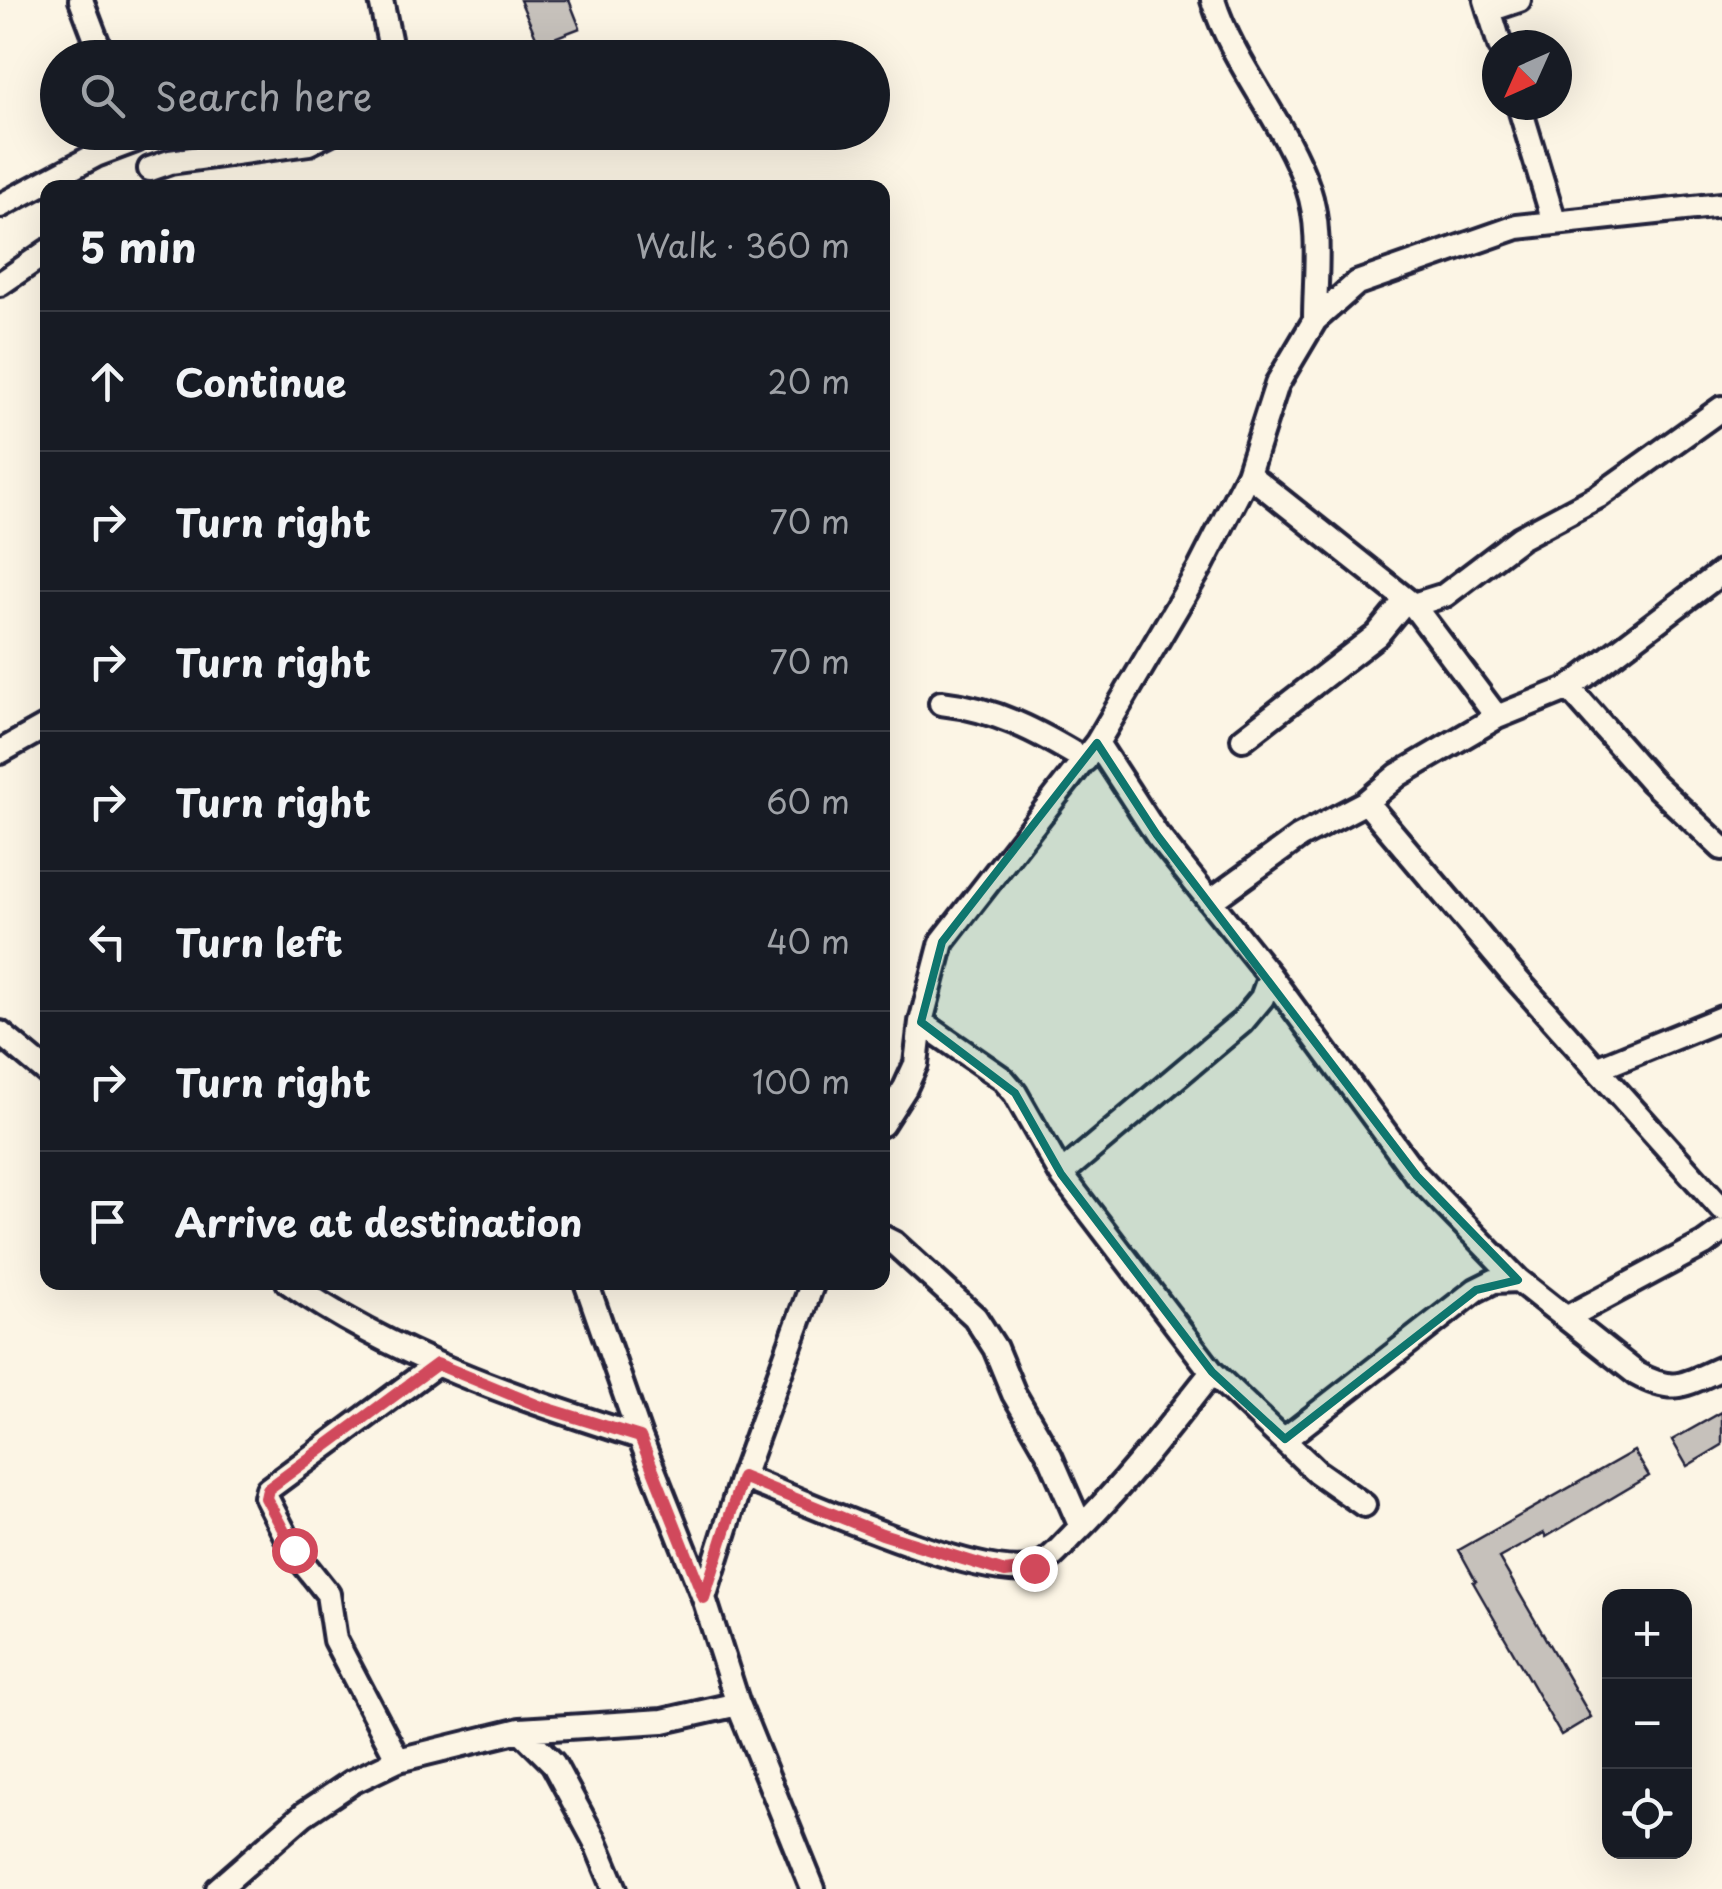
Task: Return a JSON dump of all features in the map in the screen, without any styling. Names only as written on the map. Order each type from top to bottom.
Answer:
[{"type":"street","points":[[81,0],[97,40]]},
{"type":"street","points":[[381,0],[388,40]]},
{"type":"street","points":[[1212,0],[1261,99],[1284,134],[1308,190],[1316,227],[1315,320]]},
{"type":"street","points":[[1496,30],[1488,5],[1519,0]]},
{"type":"street","points":[[1523,120],[1554,220]]},
{"type":"street","points":[[49,180],[106,150]]},
{"type":"street","points":[[141,150],[154,178],[170,162],[258,150]]},
{"type":"street","points":[[0,206],[40,185]]},
{"type":"street","points":[[890,1112],[916,1064],[921,1022],[942,942],[1091,752],[1200,568],[1248,474],[1278,384],[1315,320],[1357,283],[1517,227],[1722,204]]},
{"type":"street","points":[[0,284],[40,256]]},
{"type":"street","points":[[1243,739],[1377,635],[1409,603],[1445,595],[1520,538],[1598,496],[1722,408]]},
{"type":"street","points":[[1248,474],[1409,603],[1497,718]]},
{"type":"street","points":[[1212,900],[1299,837],[1366,802],[1398,775],[1497,718],[1569,688],[1722,572]]},
{"type":"street","points":[[1569,688],[1652,781],[1722,848]]},
{"type":"street","points":[[941,703],[974,706],[1091,752],[1212,900],[1417,1176],[1518,1280],[1637,1374],[1659,1386],[1681,1386],[1722,1368]]},
{"type":"street","points":[[0,752],[40,730]]},
{"type":"street","points":[[1366,802],[1511,973],[1722,1208]]},
{"type":"street","points":[[1061,1174],[1242,1022],[1262,998],[1270,976]]},
{"type":"street","points":[[1599,1068],[1722,1018]]},
{"type":"street","points":[[921,1022],[1003,1079],[1015,1093],[1061,1174],[1212,1372],[1317,1472],[1364,1505]]},
{"type":"street","points":[[0,1033],[40,1066]]},
{"type":"street","points":[[1566,1318],[1722,1231]]},
{"type":"street","points":[[890,1241],[975,1317],[1050,1456],[1081,1527]]},
{"type":"street","points":[[1286,1439],[1476,1290],[1494,1280],[1518,1280]]},
{"type":"street","points":[[301,1290],[358,1325],[437,1364],[539,1406],[640,1437]]},
{"type":"street","points":[[589,1290],[640,1437],[704,1598],[738,1704],[813,1889]]},
{"type":"street","points":[[704,1598],[742,1477],[810,1290]]},
{"type":"street","points":[[398,1760],[335,1640],[328,1594],[294,1550],[266,1498],[268,1489],[437,1364]]},
{"type":"street","points":[[742,1477],[882,1534],[1005,1572],[1034,1568],[1050,1558],[1123,1485],[1212,1372]]},
{"type":"street","points":[[218,1889],[304,1814],[352,1782],[398,1760],[520,1730],[663,1722],[738,1704]]},
{"type":"street","points":[[520,1730],[553,1764],[595,1841],[615,1889]]},
{"type":"highlighted area","points":[[1097,743],[1157,835],[1417,1176],[1518,1280],[1476,1290],[1285,1439],[1212,1372],[1061,1174],[1015,1093],[921,1022],[942,942]]},
{"type":"building","points":[[520,0],[569,0],[580,28],[549,40],[537,40]]},
{"type":"building","points":[[1722,1412],[1722,1445],[1687,1466],[1672,1440]]},
{"type":"building","points":[[1634,1451],[1649,1476],[1546,1537],[1544,1533],[1499,1558],[1591,1717],[1561,1735],[1473,1582],[1476,1581],[1459,1550]]},
{"type":"route","points":[[294,1550],[266,1498],[268,1489],[437,1364],[539,1406],[640,1437],[704,1598],[742,1477],[882,1534],[1005,1572],[1034,1568]]}]
